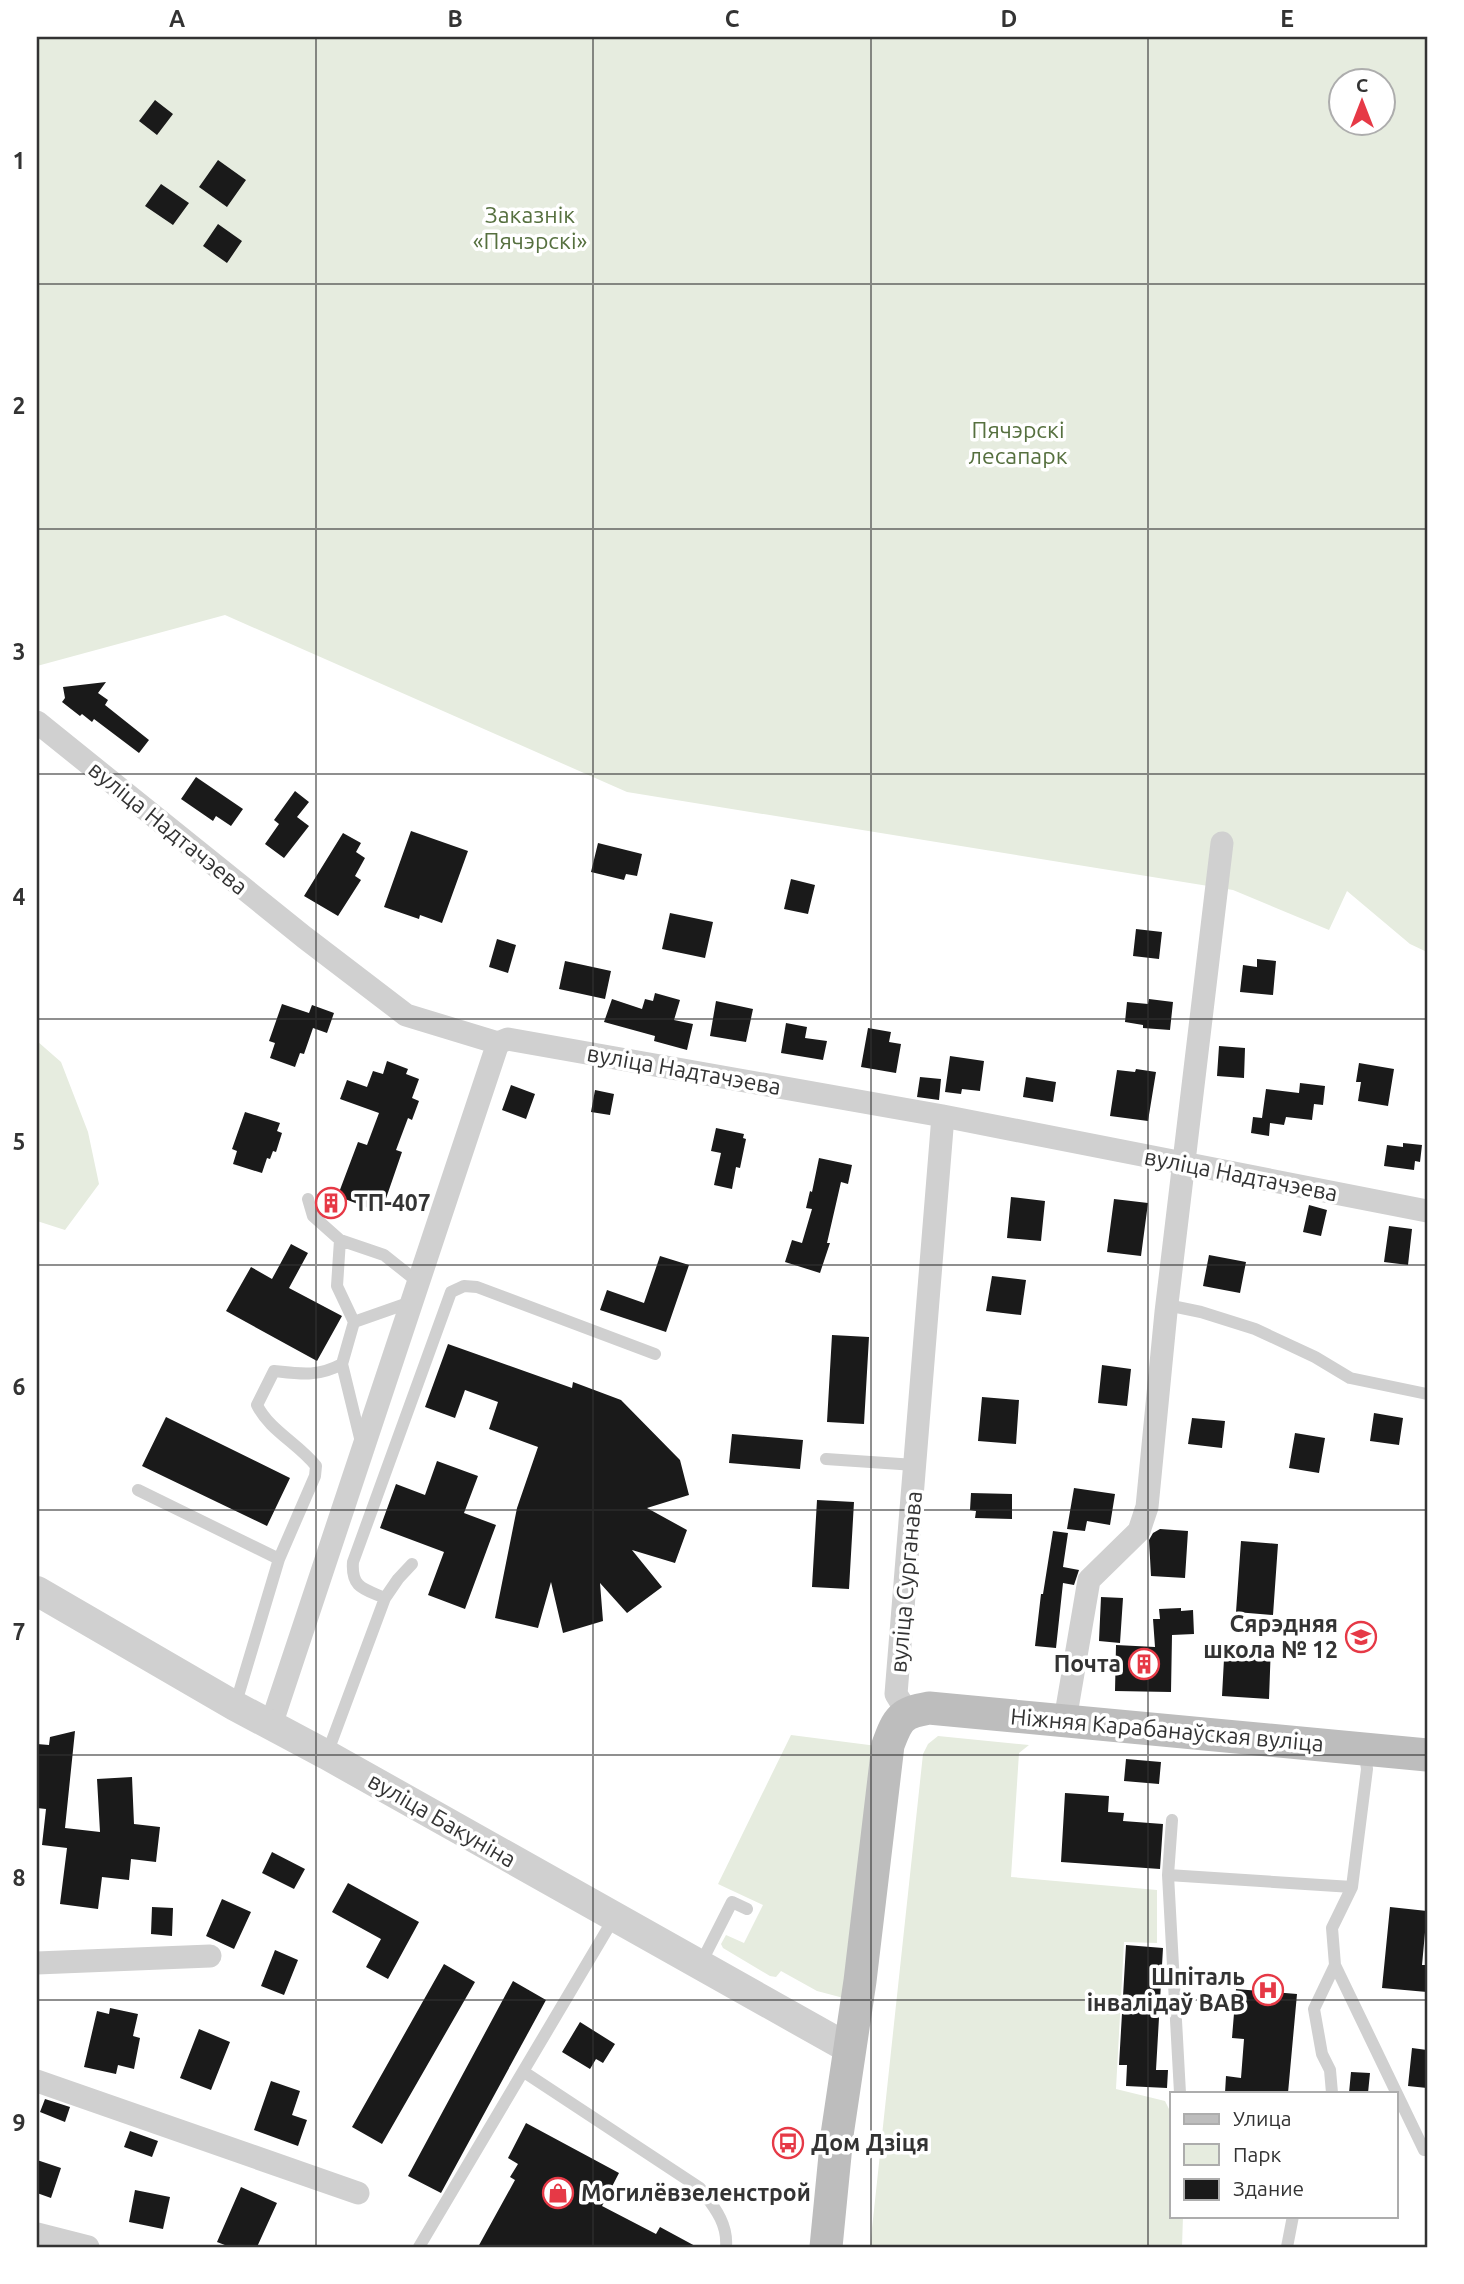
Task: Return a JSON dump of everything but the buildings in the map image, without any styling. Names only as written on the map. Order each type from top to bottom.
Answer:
[{"type":"main road","name":"Ніжняя Карабанаўская вуліца","points":[[907,1712],[929,1708],[1427,1755]]},
{"type":"main road","points":[[826,2247],[848,2048],[858,1993],[888,1745],[895,1725],[907,1712]]},
{"type":"street","name":"вуліца Надтачэева","points":[[37,722],[304,937],[406,1015],[498,1044],[508,1039],[943,1116],[1427,1211]]},
{"type":"street","points":[[1065,1720],[1089,1580],[1139,1531],[1147,1507],[1167,1305],[1222,843]]},
{"type":"street","points":[[271,1725],[498,1044]]},
{"type":"street","name":"вуліца Сурганава","points":[[907,1712],[896,1694],[943,1116]]},
{"type":"street","name":"вуліца Бакуніна","points":[[37,1591],[235,1706],[848,2048]]},
{"type":"street","points":[[37,1963],[210,1956]]},
{"type":"street","points":[[37,2081],[358,2193]]},
{"type":"street","points":[[37,2235],[88,2247]]},
{"type":"lane","points":[[308,1199],[313,1216],[340,1240],[384,1255],[415,1292],[354,1322]]},
{"type":"lane","points":[[340,1240],[337,1286],[354,1322],[342,1364],[363,1448]]},
{"type":"lane","points":[[385,1598],[358,1586],[352,1577],[353,1562],[451,1292],[464,1286],[477,1287],[655,1354]]},
{"type":"lane","points":[[1167,1305],[1201,1311],[1255,1329],[1315,1357],[1350,1378],[1427,1394]]},
{"type":"lane","points":[[235,1706],[279,1559],[315,1476],[316,1466],[307,1454],[262,1416],[257,1405],[274,1371],[309,1374],[327,1372],[342,1364]]},
{"type":"lane","points":[[826,1459],[915,1465]]},
{"type":"lane","points":[[138,1490],[279,1559]]},
{"type":"lane","points":[[327,1755],[385,1598],[412,1564]]},
{"type":"lane","points":[[1364,1749],[1367,1769],[1352,1887],[1332,1928],[1335,1965],[1396,2092]]},
{"type":"lane","points":[[1172,1820],[1168,1875],[1180,2092]]},
{"type":"lane","points":[[1168,1875],[1352,1887]]},
{"type":"lane","points":[[700,1966],[732,1902],[747,1909]]},
{"type":"lane","points":[[419,2247],[614,1917]]},
{"type":"lane","points":[[1332,2092],[1330,2070],[1322,2054],[1314,2009],[1335,1965]]},
{"type":"lane","points":[[524,2072],[700,2188],[720,2214],[727,2237],[726,2247]]},
{"type":"lane","points":[[1398,2096],[1424,2150],[1427,2150]]},
{"type":"lane","points":[[1287,2247],[1293,2218]]},
{"type":"green space","name":"Пячэрскі лесапарк","points":[[37,37],[1427,37],[1427,952],[1410,944],[1347,891],[1329,930],[1233,890],[627,792],[225,615],[37,666]]},
{"type":"green space","points":[[37,1041],[61,1062],[88,1132],[99,1184],[65,1230],[37,1221]]},
{"type":"green space","points":[[791,1735],[877,1746],[855,2001],[817,1991],[781,1971],[776,1977],[770,1976],[723,1948],[721,1944],[726,1935],[744,1943],[763,1905],[718,1884]]},
{"type":"green space","points":[[938,1736],[1029,1745],[1019,1753],[1011,1877],[1157,1890],[1157,1943],[1124,1942],[1116,2089],[1165,2101],[1170,2111],[1170,2218],[1183,2218],[1182,2247],[870,2247],[923,1754],[928,1744]]},
{"type":"place","name":"ТП-407","points":[[331,1203]]},
{"type":"place","name":"Сярэдняя школа № 12","points":[[1361,1637]]},
{"type":"place","name":"Почта","points":[[1144,1664]]},
{"type":"place","name":"Шпіталь інвалідаў ВАВ","points":[[1268,1990]]},
{"type":"place","name":"Дом Дзіця","points":[[788,2143]]},
{"type":"place","name":"Могилёвзеленстрой","points":[[558,2193]]},
{"type":"park label","name":"Заказнік «Пячэрскі»","points":[[530,228]]}]
